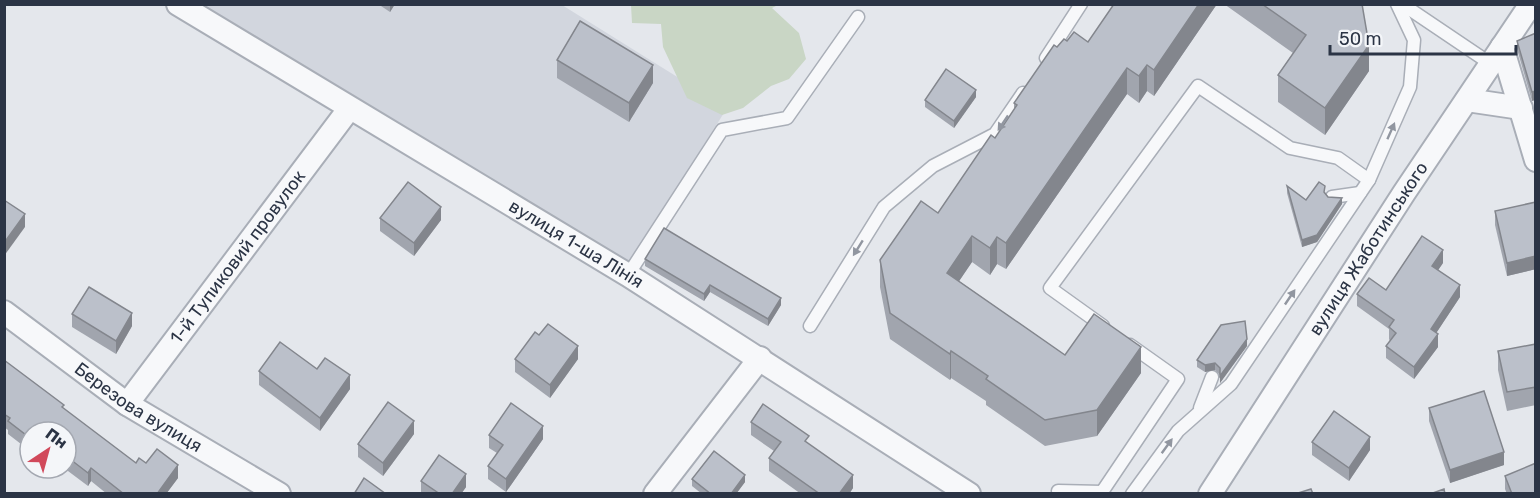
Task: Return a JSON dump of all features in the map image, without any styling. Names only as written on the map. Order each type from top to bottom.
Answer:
[{"type":"street","name":"вулиця 1-ша Лінія","points":[[178,4],[628,274],[969,494]]},
{"type":"street","name":"вулиця Жаботинського","points":[[1210,494],[1531,4]]},
{"type":"street","points":[[1496,56],[1521,108],[1536,160]]},
{"type":"street","points":[[1467,100],[1521,108]]},
{"type":"street","name":"1-й Тупиковий провулок","points":[[127,404],[349,108]]},
{"type":"street","name":"Березова вулиця","points":[[4,312],[127,404],[279,494]]},
{"type":"street","points":[[655,494],[760,358]]},
{"type":"lane","points":[[1042,64],[1082,4]]},
{"type":"lane","points":[[1132,494],[1178,431],[1231,384],[1370,180],[1410,87],[1414,39],[1397,4]]},
{"type":"lane","points":[[1402,4],[1496,56]]},
{"type":"lane","points":[[628,274],[722,130],[787,118],[858,16]]},
{"type":"lane","points":[[810,326],[884,207],[933,166],[995,134],[1028,84]]},
{"type":"lane","points":[[1058,491],[1102,492],[1178,379],[1050,288],[1198,86],[1290,148],[1338,158],[1370,180]]},
{"type":"lane","points":[[1332,197],[1360,193]]},
{"type":"lane","points":[[1199,412],[1212,377]]},
{"type":"shaded area","points":[[197,5],[562,5],[727,108],[628,266]]},
{"type":"green space","points":[[631,5],[778,5],[772,8],[799,33],[806,59],[789,79],[771,86],[743,108],[722,115],[687,98],[663,47],[661,24],[632,23]]},
{"type":"building","points":[[1114,4],[1199,4],[1154,70],[1147,65],[1139,76],[1127,68],[1006,243],[997,237],[990,248],[972,236],[947,273],[1065,355],[1094,314],[1141,347],[1097,410],[1045,420],[986,379],[988,376],[951,351],[950,354],[890,313],[880,260],[921,201],[938,213],[991,135],[995,138],[1017,105],[1014,103],[1054,45],[1057,47],[1064,39],[1067,41],[1074,32],[1088,42]]},
{"type":"building","points":[[1262,4],[1362,4],[1369,45],[1325,108],[1278,75],[1306,35]]},
{"type":"building","points":[[580,21],[653,65],[629,103],[557,60]]},
{"type":"building","points":[[1536,33],[1536,91],[1532,92],[1517,41]]},
{"type":"building","points":[[946,69],[976,90],[954,121],[925,100]]},
{"type":"building","points":[[408,182],[441,207],[414,243],[380,218]]},
{"type":"building","points":[[1319,182],[1325,186],[1324,192],[1328,197],[1342,198],[1317,235],[1302,240],[1287,186],[1306,200]]},
{"type":"building","points":[[4,200],[25,214],[4,243]]},
{"type":"building","points":[[1536,202],[1536,256],[1507,263],[1495,211]]},
{"type":"building","points":[[664,228],[781,298],[768,319],[710,285],[704,294],[645,259]]},
{"type":"building","points":[[1422,236],[1443,250],[1432,266],[1460,285],[1431,329],[1438,334],[1414,367],[1386,346],[1396,333],[1389,327],[1394,320],[1357,294],[1369,278],[1386,290]]},
{"type":"building","points":[[89,287],[132,313],[116,341],[72,314]]},
{"type":"building","points":[[1245,321],[1247,339],[1220,376],[1220,368],[1215,363],[1205,365],[1197,360],[1221,325]]},
{"type":"building","points":[[548,324],[578,346],[550,385],[515,359],[535,332],[539,335]]},
{"type":"building","points":[[280,342],[317,369],[325,358],[350,375],[320,418],[259,371]]},
{"type":"building","points":[[1536,344],[1536,387],[1507,392],[1498,351]]},
{"type":"building","points":[[4,360],[136,463],[139,458],[146,463],[157,449],[178,465],[157,494],[124,494],[91,468],[88,473],[78,465],[78,420],[18,420],[18,429],[8,421],[10,418],[4,414]]},
{"type":"building","points":[[1484,391],[1504,452],[1450,470],[1429,408]]},
{"type":"building","points":[[388,402],[414,421],[383,463],[358,444]]},
{"type":"building","points":[[511,403],[543,426],[506,479],[488,466],[503,445],[489,435]]},
{"type":"building","points":[[763,404],[809,436],[805,441],[853,475],[839,494],[820,494],[769,458],[781,442],[751,422]]},
{"type":"building","points":[[1334,411],[1370,437],[1349,468],[1312,442]]},
{"type":"building","points":[[714,451],[745,475],[731,494],[711,494],[692,479]]},
{"type":"building","points":[[439,455],[466,474],[452,494],[440,494],[421,481]]},
{"type":"building","points":[[1536,463],[1536,494],[1512,494],[1505,476]]},
{"type":"building","points":[[364,478],[386,494],[354,494]]},
{"type":"building","points":[[1311,489],[1313,494],[1295,494]]},
{"type":"building","points":[[1444,489],[1445,494],[1430,494]]}]
